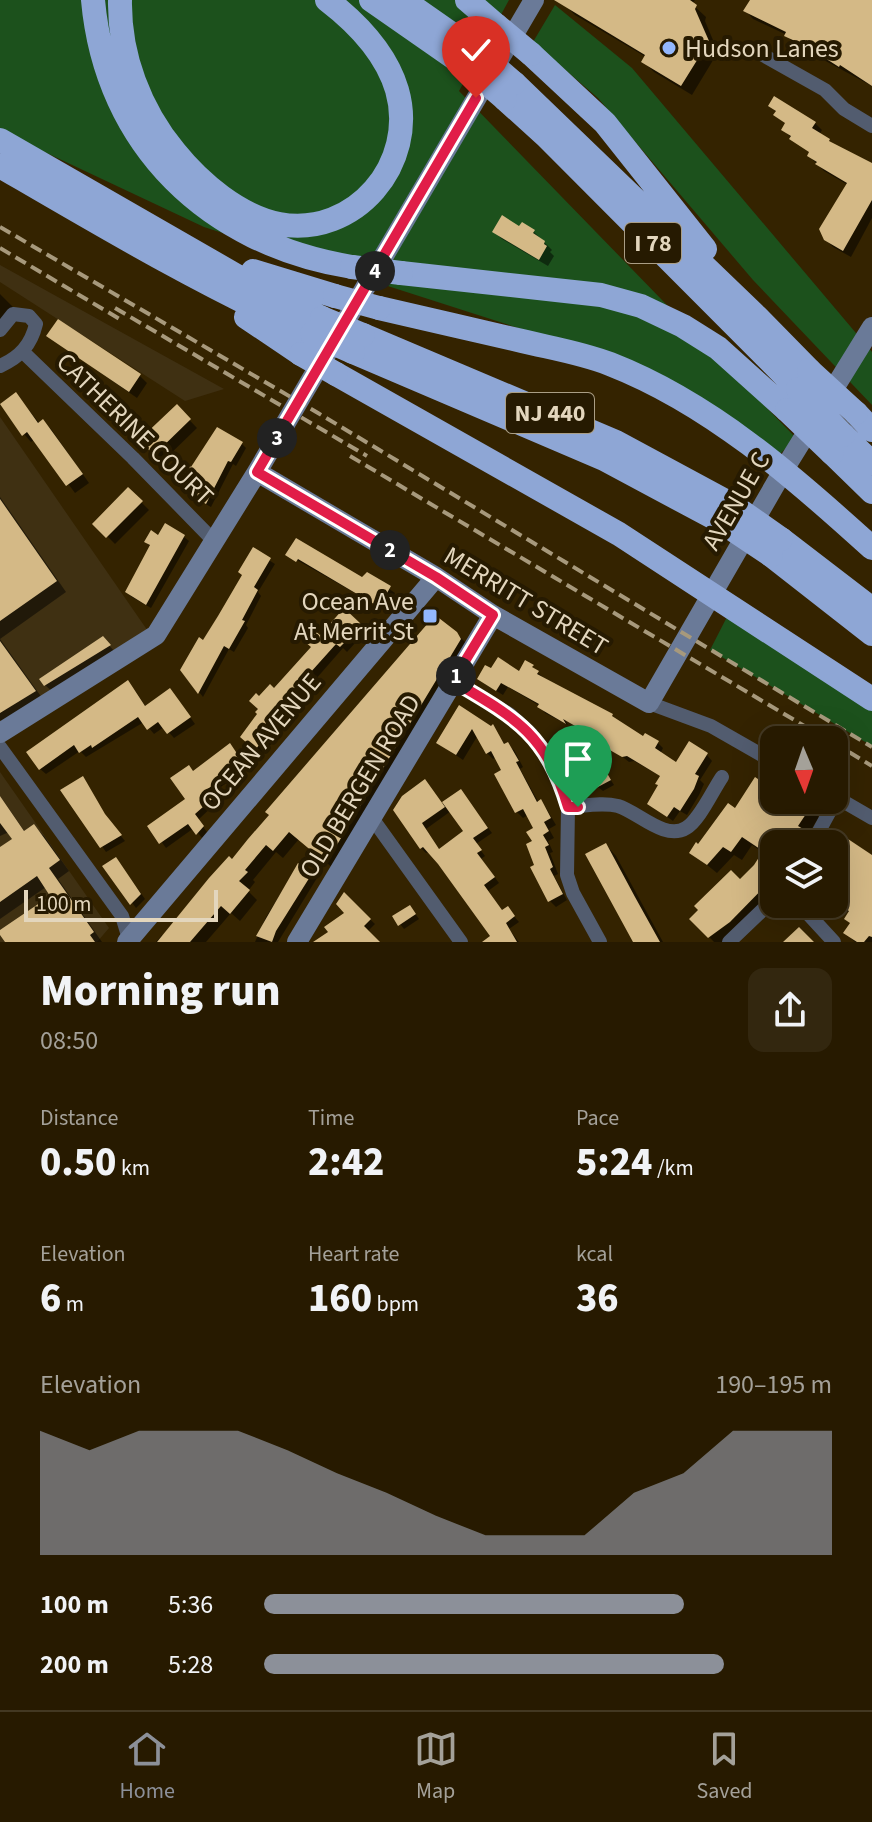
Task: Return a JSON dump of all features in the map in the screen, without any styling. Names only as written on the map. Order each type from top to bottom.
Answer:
[{"type":"highway","points":[[93,0],[100,47],[118,102],[151,155],[170,177],[213,214],[257,240],[306,258],[352,267],[590,293],[641,306],[798,390]]},
{"type":"highway","points":[[120,0],[124,44],[133,77],[148,112],[168,144],[197,175],[241,208],[268,221],[294,225],[334,219],[359,206],[370,196],[394,160],[401,132],[397,90],[383,59],[361,31],[327,0]]},
{"type":"highway","name":"I 78","points":[[371,0],[475,61]]},
{"type":"highway","name":"I 78","points":[[403,0],[510,91],[757,317],[798,390],[838,444],[872,463]]},
{"type":"highway","points":[[467,0],[605,123],[754,306],[757,317]]},
{"type":"highway","name":"I 78","points":[[510,91],[546,136],[798,390],[864,422]]},
{"type":"highway","name":"NJ 440","points":[[0,140],[172,253]]},
{"type":"highway","name":"NJ 440","points":[[0,166],[172,253],[263,291],[312,335],[358,344],[725,513],[872,609]]},
{"type":"highway","points":[[172,253],[379,308],[608,363],[682,399],[783,471],[872,548]]},
{"type":"highway","points":[[172,253],[312,335],[336,374],[556,497],[713,594],[872,699]]},
{"type":"highway","points":[[838,444],[872,492]]},
{"type":"highway","name":"NJ 440","points":[[776,547],[872,634]]},
{"type":"main road","points":[[0,733],[156,635],[257,472],[534,0]]},
{"type":"main road","name":"AVENUE C","points":[[649,703],[783,471],[872,327]]},
{"type":"main road","name":"MERRITT STREET","points":[[257,472],[436,577],[493,615],[649,703]]},
{"type":"main road","name":"OCEAN AVENUE","points":[[129,941],[436,577]]},
{"type":"main road","name":"OLD BERGEN ROAD","points":[[297,942],[493,615]]},
{"type":"street","points":[[763,55],[825,90],[844,109],[872,126]]},
{"type":"street","name":"CATHERINE COURT","points":[[0,330],[13,314],[29,316],[36,324],[33,339],[23,352],[0,366]]},
{"type":"street","name":"CATHERINE COURT","points":[[23,352],[213,540]]},
{"type":"street","points":[[453,681],[509,714],[531,734],[558,774],[568,807],[567,875],[600,942]]},
{"type":"street","name":"MERRITT STREET","points":[[649,703],[711,726],[760,754]]},
{"type":"street","points":[[0,747],[122,916],[129,941]]},
{"type":"street","points":[[568,807],[618,806],[667,831],[676,831],[687,828],[696,818],[722,777]]},
{"type":"street","points":[[848,804],[872,818]]},
{"type":"street","points":[[372,818],[461,942]]},
{"type":"street","points":[[729,942],[760,912]]},
{"type":"street","points":[[812,918],[834,942]]},
{"type":"shaded area","points":[[0,265],[224,389],[185,401],[0,282]]},
{"type":"shaded area","points":[[0,417],[152,637],[0,731]]},
{"type":"shaded area","points":[[0,772],[109,928],[97,942],[0,942]]},
{"type":"green space","points":[[0,0],[509,0],[459,91],[796,438],[779,455],[615,359],[204,227],[0,131]]},
{"type":"green space","points":[[555,5],[632,68],[872,352],[872,405],[753,280],[598,98],[533,42]]},
{"type":"green space","points":[[728,615],[872,706],[872,746],[848,732],[848,726],[838,726],[710,650]]},
{"type":"building","name":"Hudson Lanes","points":[[554,0],[690,0],[697,5],[695,9],[709,41],[681,86],[641,62],[645,55]]},
{"type":"building","points":[[750,0],[872,0],[872,86],[840,65],[784,36],[786,32],[743,11]]},
{"type":"building","points":[[774,96],[816,122],[812,128],[829,141],[872,163],[872,200],[843,251],[824,240],[819,229],[847,183],[815,164],[817,162],[807,156],[809,152],[781,130],[785,123],[773,115],[776,111],[768,106]]},
{"type":"building","points":[[502,215],[519,226],[522,222],[545,241],[547,246],[539,260],[492,232]]},
{"type":"building","points":[[58,319],[141,374],[129,392],[46,336]]},
{"type":"building","points":[[16,392],[38,423],[43,419],[83,474],[66,486],[27,432],[22,436],[0,404]]},
{"type":"building","points":[[177,404],[191,419],[154,455],[139,440]]},
{"type":"building","points":[[217,427],[243,442],[231,462],[228,461],[206,504],[184,492],[191,480],[182,475],[188,465],[191,467]]},
{"type":"building","points":[[128,487],[143,501],[106,538],[92,524]]},
{"type":"building","points":[[0,499],[57,581],[0,621]]},
{"type":"building","points":[[165,523],[185,535],[146,605],[125,592],[150,545],[144,542],[151,530],[158,535]]},
{"type":"building","points":[[296,538],[362,577],[367,572],[391,586],[379,607],[298,559],[296,562],[285,555]]},
{"type":"building","points":[[253,547],[271,558],[254,587],[258,590],[242,620],[245,621],[229,649],[224,646],[198,694],[180,670],[199,637],[203,640],[218,616],[242,575],[238,572]]},
{"type":"building","points":[[344,608],[361,624],[340,647],[336,644],[310,673],[315,678],[255,750],[240,737],[257,714],[258,709],[249,701],[256,693],[259,696],[270,684],[274,688],[311,647],[304,641],[314,630],[320,635]]},
{"type":"building","points":[[435,615],[457,632],[461,639],[326,863],[289,832],[273,851],[266,845],[245,870],[248,872],[239,881],[250,890],[230,914],[221,906],[190,942],[157,942],[209,878],[229,856],[232,859],[269,815],[265,812]]},
{"type":"building","points":[[103,636],[111,645],[44,686],[39,679]]},
{"type":"building","points":[[0,641],[36,691],[0,713]]},
{"type":"building","points":[[498,657],[519,671],[525,660],[534,665],[532,667],[539,671],[537,674],[613,714],[643,736],[645,733],[659,741],[655,748],[676,762],[689,741],[708,753],[695,774],[699,776],[694,789],[680,811],[674,807],[667,817],[647,804],[660,776],[627,756],[622,757],[608,749],[608,745],[563,719],[566,724],[537,707],[539,704],[501,683],[496,691],[477,679],[485,665],[491,668]]},
{"type":"building","points":[[128,680],[145,706],[170,688],[191,717],[167,734],[158,722],[147,730],[138,717],[92,748],[91,745],[79,753],[74,745],[39,770],[26,752]]},
{"type":"building","points":[[459,705],[491,726],[493,724],[504,744],[508,742],[537,802],[541,799],[551,818],[544,822],[549,831],[543,835],[549,845],[545,847],[553,867],[550,869],[563,894],[548,902],[530,867],[534,865],[526,844],[532,841],[526,832],[533,828],[523,809],[515,813],[494,774],[501,770],[491,751],[486,754],[472,729],[456,755],[436,743]]},
{"type":"building","points":[[574,739],[589,767],[600,761],[611,780],[596,788],[594,783],[582,789],[559,747]]},
{"type":"building","points":[[230,743],[244,764],[206,790],[212,799],[195,814],[204,826],[196,835],[188,824],[159,844],[147,826],[185,799],[170,778],[189,765],[193,771]]},
{"type":"building","points":[[83,776],[105,814],[122,835],[100,848],[60,790]]},
{"type":"building","points":[[755,777],[760,780],[760,814],[806,814],[798,826],[805,830],[760,830],[760,849],[742,837],[731,852],[723,847],[707,865],[689,853],[728,803],[735,808]]},
{"type":"building","points":[[425,779],[445,807],[422,823],[439,849],[463,831],[442,802],[461,789],[488,828],[473,838],[482,850],[477,853],[495,877],[484,885],[502,910],[508,906],[515,916],[506,923],[517,942],[482,942],[490,936],[438,864],[423,847],[420,849],[393,810],[402,796]]},
{"type":"building","points":[[0,796],[24,831],[34,824],[60,860],[49,868],[94,932],[90,935],[95,942],[5,942],[0,935],[0,930],[50,896],[37,876],[0,902],[0,847],[12,839],[0,823]]},
{"type":"building","points":[[848,839],[872,855],[872,937],[857,942],[843,933],[850,923],[844,919],[848,918]]},
{"type":"building","points":[[606,843],[660,942],[633,942],[585,854]]},
{"type":"building","points":[[760,856],[760,891],[730,922],[708,938],[689,919],[698,910],[694,906],[731,870],[740,879]]},
{"type":"building","points":[[116,857],[141,894],[130,905],[102,866]]},
{"type":"building","points":[[298,863],[313,872],[272,942],[256,936]]},
{"type":"building","points":[[344,892],[371,919],[364,926],[380,942],[313,942],[328,932],[324,927],[344,913],[336,904]]},
{"type":"building","points":[[410,905],[416,914],[398,926],[392,916]]},
{"type":"building","points":[[799,927],[814,942],[783,942]]},
{"type":"railway","points":[[0,227],[318,413],[872,747]]},
{"type":"railway","points":[[0,248],[123,321]]},
{"type":"railway","points":[[115,308],[367,456]]},
{"type":"railway","points":[[350,456],[804,726]]},
{"type":"railway","points":[[848,751],[872,766]]},
{"type":"place","name":"Hudson Lanes","points":[[669,48]]},
{"type":"place","name":"Ocean Ave At Merrit St","points":[[430,616]]},
{"type":"route","points":[[476,98],[257,472],[436,577],[493,615],[453,681],[509,714],[531,734],[558,774],[568,807],[578,807]]}]
